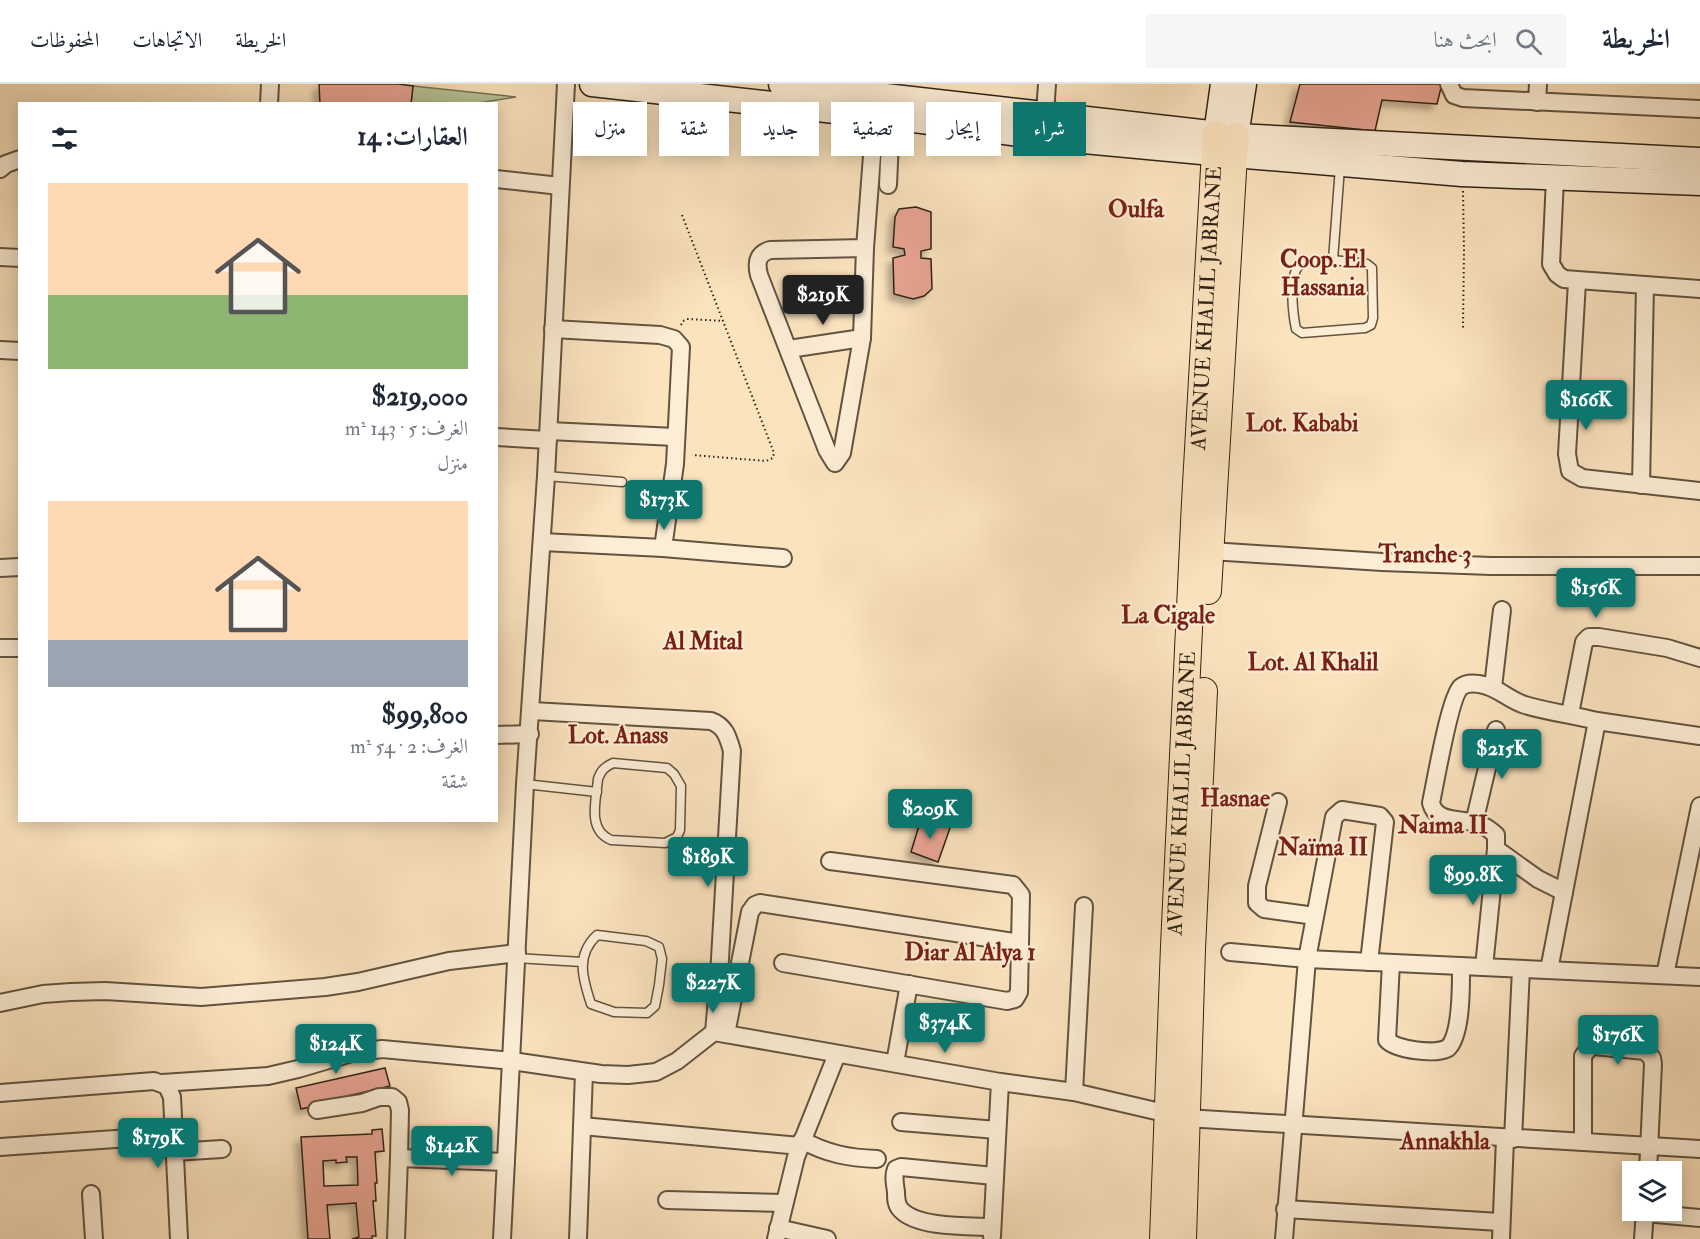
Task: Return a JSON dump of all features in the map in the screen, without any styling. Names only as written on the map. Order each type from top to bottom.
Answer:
[{"type":"main road","points":[[592,84],[831,110]]},
{"type":"main road","points":[[781,84],[1013,109]]},
{"type":"main road","points":[[1223,84],[1225,144]]},
{"type":"main road","points":[[1225,144],[1244,84]]},
{"type":"main road","points":[[914,120],[1041,137],[1700,160]]},
{"type":"main road","points":[[1086,120],[1340,164],[1555,179],[1700,183]]},
{"type":"main road","name":"AVENUE KHALIL JABRANE","points":[[1163,1239],[1192,949],[1225,144]]},
{"type":"main road","name":"AVENUE KHALIL JABRANE","points":[[1182,1239],[1176,1117],[1195,502],[1225,144]]},
{"type":"street","points":[[269,102],[270,84]]},
{"type":"street","points":[[502,1239],[525,784],[532,711],[546,476],[566,84]]},
{"type":"street","points":[[1046,102],[1047,84]]},
{"type":"street","points":[[1449,84],[1454,95],[1463,98],[1700,110]]},
{"type":"street","points":[[1537,102],[1538,84]]},
{"type":"street","points":[[865,248],[770,250],[760,255],[757,267],[827,450],[836,463],[842,453],[846,435],[862,338],[865,248],[878,156]]},
{"type":"street","points":[[886,156],[888,185]]},
{"type":"street","points":[[0,169],[18,160]]},
{"type":"street","points":[[498,179],[560,186]]},
{"type":"street","points":[[1555,179],[1551,264],[1557,274],[1564,279],[1577,282],[1700,288]]},
{"type":"street","points":[[0,257],[18,258]]},
{"type":"street","points":[[1577,282],[1567,463],[1570,471],[1582,478],[1700,491]]},
{"type":"street","points":[[1641,485],[1645,285]]},
{"type":"street","points":[[553,329],[660,336],[674,339],[681,347],[675,464],[663,548]]},
{"type":"street","points":[[789,349],[862,338]]},
{"type":"street","points":[[0,350],[18,351]]},
{"type":"street","points":[[498,437],[675,437]]},
{"type":"street","points":[[542,542],[663,548],[783,558]]},
{"type":"street","points":[[1210,551],[1480,566],[1700,566]]},
{"type":"street","points":[[0,568],[18,567]]},
{"type":"street","points":[[1493,687],[1502,610]]},
{"type":"street","points":[[1570,714],[1584,642],[1589,637],[1667,648],[1700,658]]},
{"type":"street","points":[[0,648],[18,648]]},
{"type":"street","points":[[1485,968],[1496,835],[1486,827],[1474,823],[1441,817],[1434,812],[1431,803],[1456,695],[1463,686],[1470,683],[1493,687],[1524,705],[1597,721],[1700,736]]},
{"type":"street","points":[[532,711],[711,721],[723,728],[732,751],[732,779],[719,976],[720,1033]]},
{"type":"street","points":[[1549,970],[1597,721]]},
{"type":"street","points":[[1474,823],[1496,730]]},
{"type":"street","points":[[498,735],[530,734]]},
{"type":"street","points":[[1278,802],[1257,886],[1257,903],[1264,909],[1315,916]]},
{"type":"street","points":[[1665,975],[1700,806]]},
{"type":"street","points":[[1284,1239],[1307,958],[1334,817],[1342,810],[1380,816],[1385,822],[1369,962]]},
{"type":"street","points":[[1496,849],[1538,879],[1564,892]]},
{"type":"street","points":[[783,963],[1011,1000],[1019,992],[1021,895],[1013,885],[830,861]]},
{"type":"street","points":[[720,1033],[750,912],[760,903],[1020,943]]},
{"type":"street","points":[[1074,1092],[1083,906]]},
{"type":"street","points":[[1230,952],[1369,962],[1700,977]]},
{"type":"street","points":[[0,1003],[43,994],[71,992],[105,991],[201,997],[325,987],[358,982],[449,961],[517,955]]},
{"type":"street","points":[[1391,963],[1388,1040],[1394,1046],[1436,1052],[1448,1048],[1454,1039],[1461,991],[1461,966]]},
{"type":"street","points":[[1285,1209],[1501,1231],[1521,969]]},
{"type":"street","points":[[895,1063],[909,984]]},
{"type":"street","points":[[0,1093],[154,1081],[162,1083],[268,1076],[352,1053],[382,1049],[628,1075],[656,1072],[720,1033],[1000,1082],[1074,1092],[1176,1117],[1509,1139],[1650,1146],[1700,1145]]},
{"type":"street","points":[[1583,1142],[1583,1056],[1589,1048],[1594,1046],[1645,1050],[1652,1058],[1649,1161]]},
{"type":"street","points":[[827,1239],[777,1234],[801,1143],[837,1054]]},
{"type":"street","points":[[578,1239],[584,1072]]},
{"type":"street","points":[[994,1176],[901,1167],[895,1172],[896,1202],[904,1213],[919,1219],[992,1233],[1000,1082]]},
{"type":"street","points":[[162,1083],[170,1091],[172,1097],[179,1239]]},
{"type":"street","points":[[318,1110],[362,1103],[387,1096],[395,1099],[400,1106],[396,1239]]},
{"type":"street","points":[[901,1122],[997,1130]]},
{"type":"street","points":[[582,1126],[801,1143],[852,1158],[877,1159]]},
{"type":"street","points":[[0,1147],[173,1135]]},
{"type":"street","points":[[174,1152],[222,1149]]},
{"type":"street","points":[[399,1158],[506,1162]]},
{"type":"street","points":[[91,1194],[94,1239]]},
{"type":"street","points":[[667,1200],[784,1203]]},
{"type":"street","points":[[1682,1216],[1700,1218]]},
{"type":"street","points":[[1643,1239],[1644,1221]]},
{"type":"lane","points":[[1333,260],[1340,164]]},
{"type":"lane","points":[[1333,260],[1367,264],[1372,268],[1373,318],[1371,324],[1365,328],[1302,333],[1296,329],[1294,318],[1293,288],[1296,270],[1303,263],[1333,260]]},
{"type":"lane","points":[[546,476],[622,482]]},
{"type":"lane","points":[[613,763],[667,768],[674,774],[681,786],[680,830],[677,837],[665,843],[611,840],[604,837],[598,831],[595,823],[597,792],[600,772],[613,763]]},
{"type":"lane","points":[[525,784],[597,792]]},
{"type":"lane","points":[[597,935],[646,941],[659,947],[662,959],[655,1006],[647,1013],[614,1012],[591,1004],[583,977],[582,962],[588,944],[597,935]]},
{"type":"lane","points":[[517,955],[582,962]]},
{"type":"path","points":[[1462,174],[1463,328]]},
{"type":"path","points":[[681,215],[724,321],[774,456],[771,460],[766,461],[689,455]]},
{"type":"path","points":[[678,342],[683,321],[692,319],[724,321]]},
{"type":"green space","points":[[413,86],[516,97],[485,102],[411,102]]},
{"type":"building","points":[[319,84],[413,86],[411,102],[320,102]]},
{"type":"building","points":[[1300,84],[1442,84],[1437,104],[1382,100],[1375,131],[1290,122]]},
{"type":"building","points":[[916,207],[931,212],[931,249],[921,251],[921,258],[931,259],[932,289],[924,296],[913,299],[894,294],[893,258],[905,255],[904,249],[893,247],[895,217],[899,209]]},
{"type":"building","points":[[921,819],[950,828],[938,862],[911,852]]},
{"type":"building","points":[[385,1068],[390,1086],[301,1109],[296,1088]]},
{"type":"building","points":[[382,1129],[384,1151],[375,1152],[377,1183],[375,1183],[376,1201],[373,1201],[376,1236],[372,1236],[372,1239],[352,1239],[359,1237],[356,1203],[327,1205],[330,1239],[308,1239],[301,1137],[372,1134],[372,1130]],"holes":[[[346,1157],[357,1157],[358,1185],[324,1186],[323,1161],[347,1162]]]},
{"type":"district","name":"Oulfa","points":[[1136,209]]},
{"type":"district","name":"Coop. El Hassania","points":[[1323,273]]},
{"type":"district","name":"Lot. Kababi","points":[[1302,423]]},
{"type":"district","name":"Tranche 3","points":[[1425,554]]},
{"type":"district","name":"La Cigale","points":[[1168,615]]},
{"type":"district","name":"Al Mital","points":[[703,641]]},
{"type":"district","name":"Lot. Al Khalil","points":[[1313,662]]},
{"type":"district","name":"Lot. Anass","points":[[618,735]]},
{"type":"district","name":"Hasnae","points":[[1235,798]]},
{"type":"district","name":"Naima II","points":[[1443,825]]},
{"type":"district","name":"Naïma II","points":[[1323,847]]},
{"type":"district","name":"Diar Al Alya 1","points":[[970,952]]},
{"type":"district","name":"Annakhla","points":[[1445,1141]]}]
